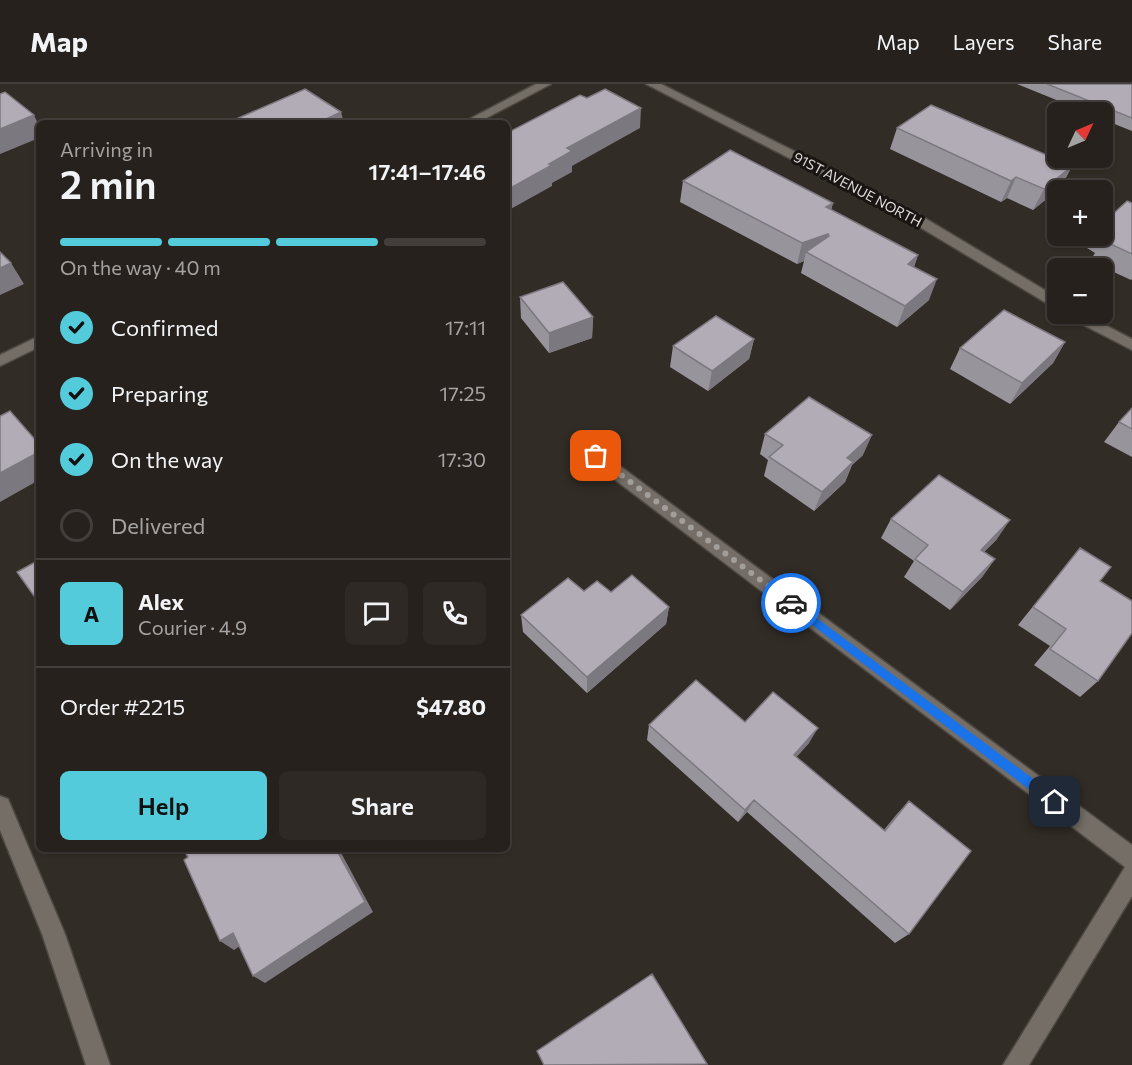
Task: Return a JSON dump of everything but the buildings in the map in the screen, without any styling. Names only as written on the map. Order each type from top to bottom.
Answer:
[{"type":"street","points":[[474,120],[545,84]]},
{"type":"street","name":"91ST AVENUE NORTH","points":[[652,84],[908,214],[1047,298]]},
{"type":"street","points":[[1092,324],[1132,345]]},
{"type":"street","points":[[0,361],[36,343]]},
{"type":"street","points":[[596,456],[1132,859]]},
{"type":"street","points":[[0,806],[56,937],[98,1065]]},
{"type":"street","points":[[1015,1065],[1132,875]]},
{"type":"way so far","points":[[596,456],[791,603]]},
{"type":"route","points":[[791,603],[1055,802]]}]
